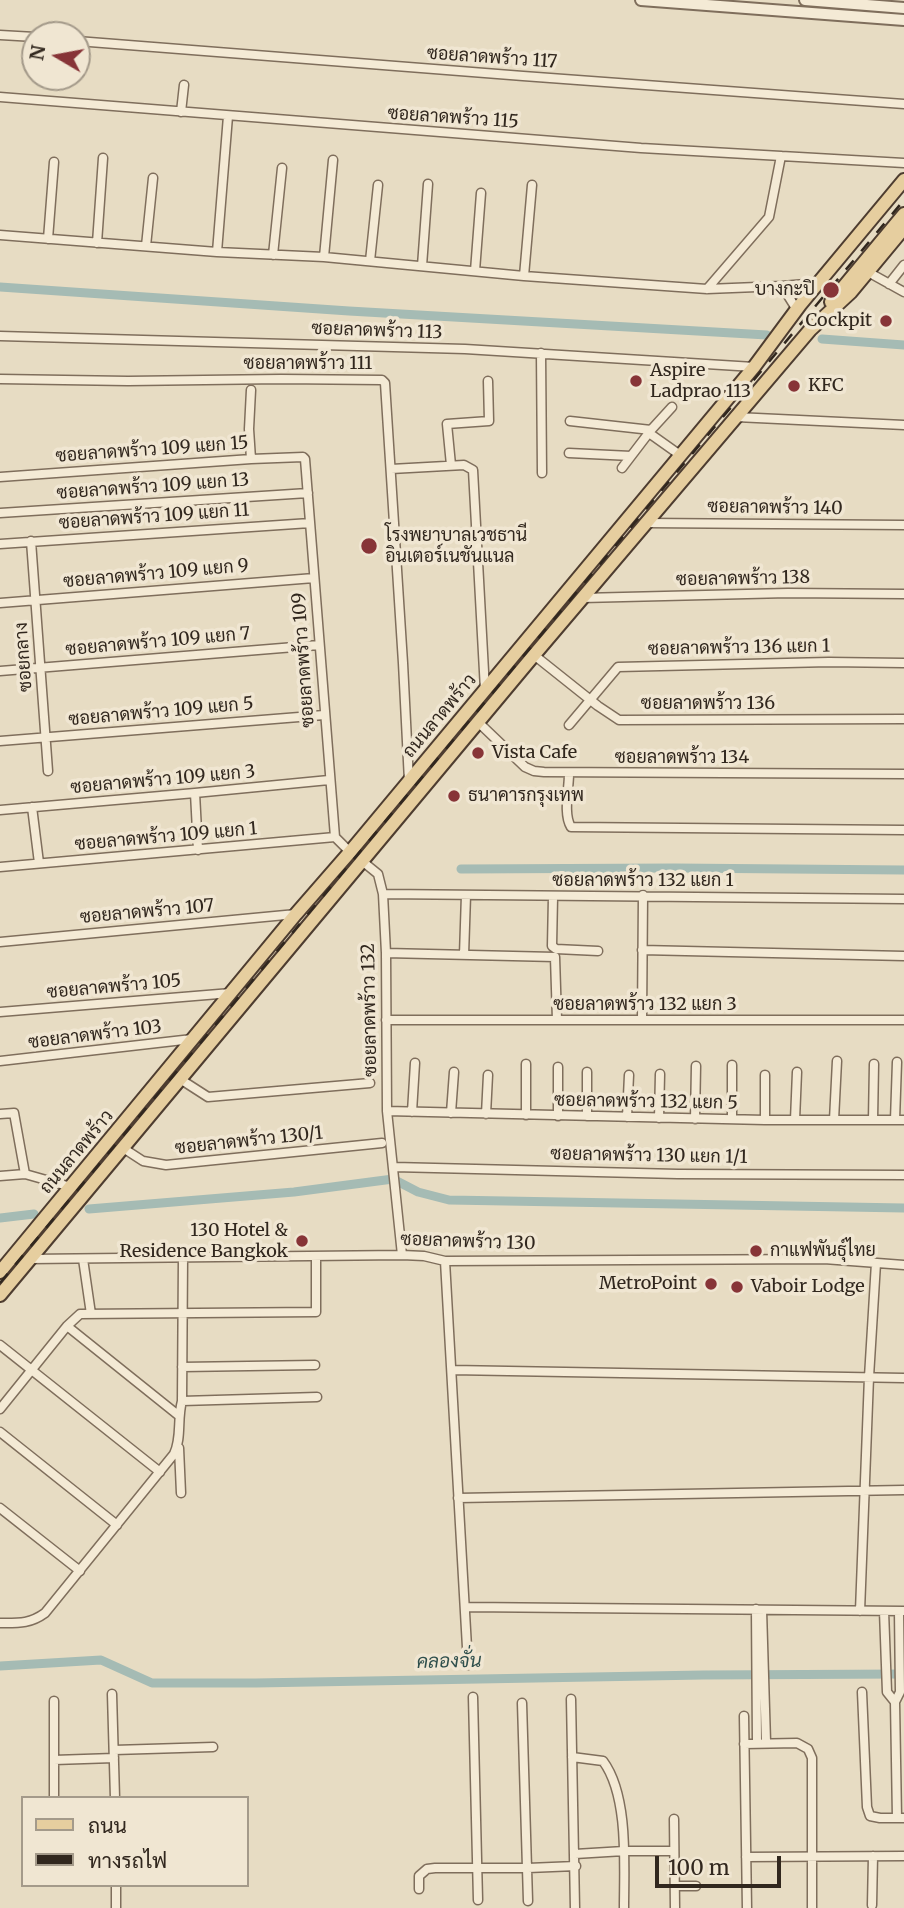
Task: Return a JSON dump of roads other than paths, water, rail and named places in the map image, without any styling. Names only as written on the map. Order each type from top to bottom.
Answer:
[{"type":"main road","name":"ถนนลาดพร้าว","points":[[0,1272],[754,367],[818,283],[904,180]]},
{"type":"main road","points":[[810,330],[900,211],[904,192]]},
{"type":"main road","points":[[764,354],[900,211]]},
{"type":"main road","name":"ถนนลาดพร้าว","points":[[0,1295],[582,598],[810,330],[840,303],[904,228]]},
{"type":"main road","points":[[193,1039],[205,1049]]},
{"type":"main road","points":[[180,1055],[192,1065]]},
{"type":"street","points":[[641,0],[904,20]]},
{"type":"street","points":[[804,0],[904,8]]},
{"type":"street","points":[[0,35],[21,36]]},
{"type":"street","name":"ซอยลาดพร้าว 117","points":[[91,42],[904,104]]},
{"type":"street","points":[[181,112],[184,85]]},
{"type":"street","name":"ซอยลาดพร้าว 115","points":[[0,97],[642,148],[904,163]]},
{"type":"street","points":[[217,252],[228,116]]},
{"type":"street","points":[[707,289],[769,217],[782,156]]},
{"type":"street","points":[[97,243],[103,158]]},
{"type":"street","points":[[324,257],[333,160]]},
{"type":"street","points":[[48,239],[54,162]]},
{"type":"street","points":[[273,255],[282,168]]},
{"type":"street","points":[[146,246],[153,178]]},
{"type":"street","points":[[422,266],[428,184]]},
{"type":"street","points":[[370,261],[378,185]]},
{"type":"street","points":[[524,276],[532,185]]},
{"type":"street","points":[[475,271],[481,193]]},
{"type":"street","points":[[0,235],[217,252],[324,257],[524,276],[707,289],[818,283]]},
{"type":"street","points":[[889,284],[904,265]]},
{"type":"street","points":[[868,272],[904,292]]},
{"type":"street","points":[[782,286],[797,310]]},
{"type":"street","name":"ซอยลาดพร้าว 113","points":[[0,336],[465,349],[754,367]]},
{"type":"street","points":[[541,353],[542,473]]},
{"type":"street","name":"ซอยลาดพร้าว 111","points":[[0,379],[379,379],[384,383],[409,781]]},
{"type":"street","points":[[451,465],[447,424],[489,421],[488,381]]},
{"type":"street","points":[[251,390],[251,459]]},
{"type":"street","points":[[622,468],[672,407]]},
{"type":"street","points":[[736,417],[904,425]]},
{"type":"street","points":[[570,422],[650,432],[680,455]]},
{"type":"street","points":[[569,453],[631,456]]},
{"type":"street","name":"ซอยลาดพร้าว 109 แยก 15","points":[[0,477],[251,459],[304,459]]},
{"type":"street","name":"ซอยลาดพร้าว 109","points":[[304,459],[335,837]]},
{"type":"street","points":[[391,470],[464,464],[473,470],[485,690]]},
{"type":"street","name":"ซอยลาดพร้าว 109 แยก 13","points":[[0,513],[308,493]]},
{"type":"street","name":"ซอยลาดพร้าว 109 แยก 11","points":[[0,544],[310,523]]},
{"type":"street","name":"ซอยลาดพร้าว 140","points":[[646,523],[904,525]]},
{"type":"street","name":"ซอยกลาง","points":[[31,541],[48,771]]},
{"type":"street","name":"ซอยลาดพร้าว 109 แยก 9","points":[[0,603],[314,578]]},
{"type":"street","name":"ซอยลาดพร้าว 138","points":[[582,598],[788,593],[904,594]]},
{"type":"street","name":"ซอยลาดพร้าว 109 แยก 7","points":[[0,671],[318,645]]},
{"type":"street","name":"ซอยลาดพร้าว 136","points":[[534,655],[620,720],[904,719]]},
{"type":"street","name":"ซอยลาดพร้าว 136 แยก 1","points":[[569,725],[618,667],[904,663]]},
{"type":"street","name":"ซอยลาดพร้าว 109 แยก 5","points":[[0,741],[324,715]]},
{"type":"street","name":"ซอยลาดพร้าว 134","points":[[478,722],[525,767],[534,771],[569,774],[904,774]]},
{"type":"street","points":[[569,774],[568,816],[571,827],[904,830]]},
{"type":"street","name":"ซอยลาดพร้าว 109 แยก 3","points":[[0,810],[330,779]]},
{"type":"street","points":[[195,793],[198,850]]},
{"type":"street","points":[[32,807],[39,863]]},
{"type":"street","points":[[335,837],[350,852]]},
{"type":"street","name":"ซอยลาดพร้าว 109 แยก 1","points":[[0,867],[335,837]]},
{"type":"street","name":"ซอยลาดพร้าว 132","points":[[362,861],[378,874],[383,894],[387,1111],[402,1255]]},
{"type":"street","name":"ซอยลาดพร้าว 132 แยก 1","points":[[383,894],[904,899]]},
{"type":"street","points":[[464,955],[466,895]]},
{"type":"street","points":[[642,1020],[643,895]]},
{"type":"street","points":[[553,897],[552,946],[556,949],[598,951]]},
{"type":"street","name":"ซอยลาดพร้าว 107","points":[[0,942],[296,914]]},
{"type":"street","points":[[642,950],[904,956]]},
{"type":"street","points":[[386,953],[555,957],[557,1020]]},
{"type":"street","name":"ซอยลาดพร้าว 105","points":[[0,1012],[231,993]]},
{"type":"street","name":"ซอยลาดพร้าว 132 แยก 3","points":[[386,1020],[904,1020]]},
{"type":"street","name":"ซอยลาดพร้าว 103","points":[[0,1061],[193,1039]]},
{"type":"street","points":[[834,1120],[837,1061]]},
{"type":"street","points":[[897,1062],[899,1120]]},
{"type":"street","points":[[412,1112],[415,1063]]},
{"type":"street","points":[[526,1063],[526,1115]]},
{"type":"street","points":[[873,1120],[874,1064]]},
{"type":"street","points":[[732,1065],[732,1119]]},
{"type":"street","points":[[695,1119],[696,1066]]},
{"type":"street","points":[[558,1067],[558,1116]]},
{"type":"street","points":[[451,1113],[454,1072]]},
{"type":"street","points":[[587,1072],[587,1116]]},
{"type":"street","points":[[796,1120],[797,1072]]},
{"type":"street","points":[[659,1118],[660,1074]]},
{"type":"street","points":[[486,1114],[488,1075]]},
{"type":"street","points":[[627,1117],[629,1075]]},
{"type":"street","points":[[765,1075],[765,1120]]},
{"type":"street","points":[[180,1079],[208,1097],[370,1083]]},
{"type":"street","name":"ซอยลาดพร้าว 132 แยก 5","points":[[387,1111],[695,1119],[899,1120]]},
{"type":"street","points":[[0,1115],[15,1113],[25,1174]]},
{"type":"street","name":"ซอยลาดพร้าว 130/1","points":[[123,1148],[143,1161],[166,1165],[382,1143]]},
{"type":"street","name":"ซอยลาดพร้าว 130 แยก 1/1","points":[[394,1170],[904,1175]]},
{"type":"street","points":[[0,1176],[25,1174],[71,1186]]},
{"type":"street","name":"ซอยลาดพร้าว 130","points":[[30,1259],[402,1255],[445,1261],[824,1259],[904,1265]]},
{"type":"street","points":[[0,1409],[33,1371],[66,1326],[80,1314],[316,1312],[316,1256]]},
{"type":"street","points":[[181,1493],[178,1415],[182,1401],[183,1257]]},
{"type":"street","points":[[83,1259],[91,1314]]},
{"type":"street","points":[[445,1261],[468,1665]]},
{"type":"street","points":[[860,1611],[876,1263]]},
{"type":"street","points":[[66,1326],[178,1415]]},
{"type":"street","points":[[0,1345],[160,1472]]},
{"type":"street","points":[[182,1367],[315,1365]]},
{"type":"street","points":[[452,1370],[904,1378]]},
{"type":"street","points":[[182,1401],[317,1397]]},
{"type":"street","points":[[0,1432],[117,1525]]},
{"type":"street","points":[[0,1623],[36,1620],[44,1613],[160,1472],[178,1445]]},
{"type":"street","points":[[458,1498],[904,1490]]},
{"type":"street","points":[[0,1508],[80,1571]]},
{"type":"street","points":[[466,1607],[901,1611],[900,1692],[895,1702],[901,1818],[870,1816],[867,1807],[862,1692]]},
{"type":"street","points":[[759,1609],[761,1743]]},
{"type":"street","points":[[884,1611],[887,1692],[895,1702]]},
{"type":"street","points":[[112,1694],[115,1796]]},
{"type":"street","points":[[473,1696],[478,1900]]},
{"type":"street","points":[[571,1699],[575,1908]]},
{"type":"street","points":[[54,1701],[54,1796]]},
{"type":"street","points":[[522,1703],[527,1901]]},
{"type":"street","points":[[744,1716],[747,1908]]},
{"type":"street","points":[[744,1744],[797,1743],[808,1749],[812,1758],[812,1908]]},
{"type":"street","points":[[54,1760],[213,1747]]},
{"type":"street","points":[[572,1757],[597,1759],[606,1764],[623,1815],[624,1908]]},
{"type":"street","points":[[674,1819],[675,1908]]},
{"type":"street","points":[[575,1854],[674,1851]]},
{"type":"street","points":[[872,1905],[873,1856]]},
{"type":"street","points":[[746,1857],[904,1856]]},
{"type":"street","points":[[419,1889],[419,1875],[427,1869],[576,1866]]},
{"type":"street","points":[[675,1886],[696,1886]]},
{"type":"street","points":[[116,1887],[116,1908]]},
{"type":"waterway","points":[[0,287],[349,311],[767,335]]},
{"type":"waterway","points":[[822,339],[904,345]]},
{"type":"waterway","points":[[461,869],[904,870]]},
{"type":"waterway","points":[[89,1209],[294,1192],[393,1179],[418,1192],[449,1200],[904,1208]]},
{"type":"waterway","points":[[0,1218],[34,1214]]},
{"type":"waterway","name":"คลองจั่น","points":[[0,1666],[101,1660],[152,1683],[904,1674]]},
{"type":"railway","points":[[0,1283],[904,200]]},
{"type":"place","name":"บางกะปิ","points":[[831,290]]},
{"type":"place","name":"Cockpit","points":[[886,321]]},
{"type":"place","name":"Aspire Ladprao 113","points":[[636,381]]},
{"type":"place","name":"KFC","points":[[794,386]]},
{"type":"place","name":"โรงพยาบาลเวชธานี อินเตอร์เนชันแนล","points":[[369,546]]},
{"type":"place","name":"Vista Cafe","points":[[478,753]]},
{"type":"place","name":"ธนาคารกรุงเทพ","points":[[454,796]]},
{"type":"place","name":"130 Hotel & Residence Bangkok","points":[[302,1241]]},
{"type":"place","name":"กาแฟพันธุ์ไทย","points":[[756,1251]]},
{"type":"place","name":"MetroPoint","points":[[711,1284]]},
{"type":"place","name":"Vaboir Lodge","points":[[737,1287]]}]
